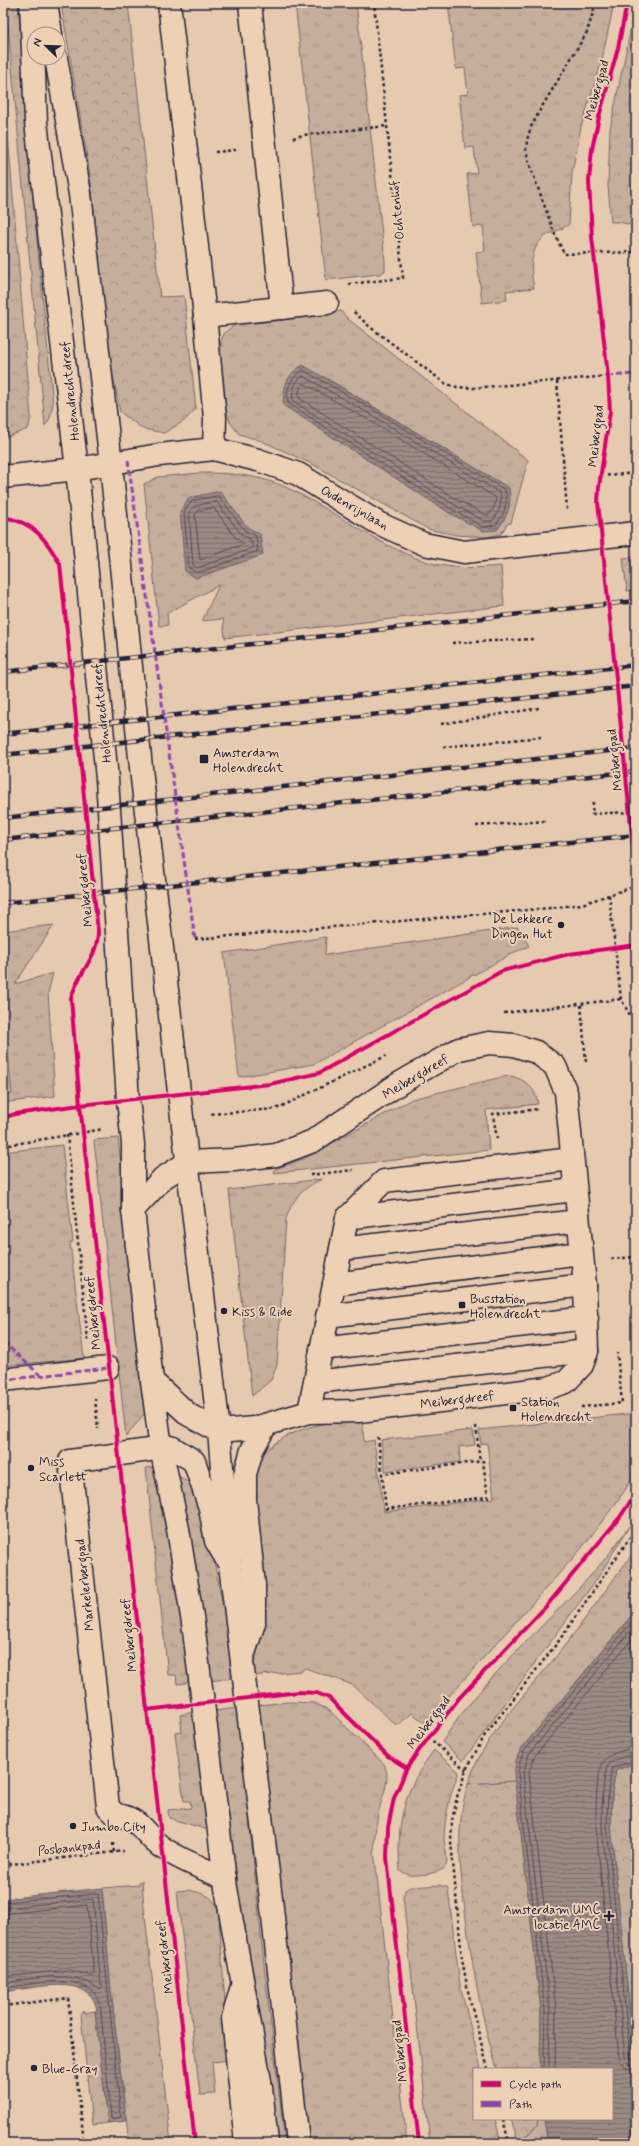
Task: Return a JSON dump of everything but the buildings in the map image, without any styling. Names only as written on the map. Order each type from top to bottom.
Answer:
[{"type":"main road","name":"Holendrechtdreef","points":[[31,3],[36,122],[77,469],[107,778],[128,1100],[131,1126]]},
{"type":"main road","points":[[46,3],[50,26]]},
{"type":"main road","points":[[169,3],[205,316],[215,418],[214,449]]},
{"type":"main road","points":[[250,3],[282,308]]},
{"type":"main road","points":[[57,66],[80,194],[111,464],[142,778],[219,1431],[230,1565],[298,2143]]},
{"type":"main road","points":[[205,316],[327,303]]},
{"type":"main road","name":"Oudenrijnlaan","points":[[3,477],[77,469],[159,455],[214,449],[258,460],[298,474],[378,523],[424,544],[464,552],[627,534]]},
{"type":"main road","name":"Meibergdreef","points":[[188,1162],[234,1160],[276,1155],[313,1142],[400,1083],[459,1049],[489,1043],[514,1046],[536,1052],[555,1066],[566,1092],[574,1190],[585,1285],[587,1351],[582,1365],[566,1382],[548,1388],[360,1411],[309,1412],[254,1428],[219,1431]]},
{"type":"main road","points":[[131,1126],[134,1210],[152,1381],[161,1448],[178,1529],[193,1623],[225,1878],[242,1986],[261,2087],[267,2143]]},
{"type":"main road","points":[[309,1412],[347,1218],[384,1181],[572,1159]]},
{"type":"main road","points":[[134,1210],[164,1178],[188,1162]]},
{"type":"main road","points":[[347,1218],[574,1190]]},
{"type":"main road","points":[[341,1249],[578,1221]]},
{"type":"main road","points":[[334,1284],[581,1253]]},
{"type":"main road","points":[[327,1316],[585,1285]]},
{"type":"main road","points":[[321,1349],[586,1318]]},
{"type":"main road","points":[[315,1382],[587,1351]]},
{"type":"main road","points":[[3,1380],[100,1369]]},
{"type":"main road","points":[[152,1381],[189,1415],[219,1431]]},
{"type":"main road","points":[[242,1659],[254,1623],[254,1585],[245,1500],[245,1474],[252,1450],[266,1425]]},
{"type":"main road","name":"Markelerbergpad","points":[[225,1878],[161,1847],[135,1820],[127,1816],[116,1816],[108,1807],[70,1461],[170,1447],[194,1461],[210,1508],[216,1540],[230,1565]]},
{"type":"main road","points":[[242,1986],[233,2018],[246,2143]]},
{"type":"path","points":[[596,3],[587,32],[531,127],[526,149],[529,163],[554,232],[564,254],[636,252]]},
{"type":"path","points":[[593,249],[595,262]]},
{"type":"path","points":[[350,284],[352,291]]},
{"type":"path","points":[[353,306],[354,314],[446,384],[457,387],[474,388],[608,376]]},
{"type":"path","points":[[607,369],[608,383]]},
{"type":"path","points":[[557,381],[567,510]]},
{"type":"path","points":[[601,476],[636,473]]},
{"type":"path","points":[[452,643],[534,639]]},
{"type":"path","points":[[441,724],[539,708]]},
{"type":"path","points":[[443,746],[540,737]]},
{"type":"path","points":[[593,802],[592,814],[629,812]]},
{"type":"path","points":[[476,826],[545,822]]},
{"type":"path","points":[[195,939],[551,908],[582,904],[636,886]]},
{"type":"path","points":[[609,895],[621,1000],[636,1026]]},
{"type":"path","points":[[609,949],[623,946]]},
{"type":"path","points":[[497,1014],[621,1000]]},
{"type":"path","points":[[182,1118],[276,1109],[391,1053]]},
{"type":"path","points":[[82,1125],[84,1139]]},
{"type":"path","points":[[3,1146],[83,1132],[131,1126]]},
{"type":"path","points":[[66,1135],[100,1369],[102,1457]]},
{"type":"path","points":[[608,1260],[636,1257]]},
{"type":"path","points":[[476,1430],[480,1462]]},
{"type":"path","points":[[378,1440],[386,1509],[488,1497],[483,1461],[382,1474]]},
{"type":"path","points":[[488,2068],[469,1996],[462,1959],[451,1841],[452,1821],[457,1797],[466,1770],[485,1735],[558,1642],[636,1529]]},
{"type":"path","points":[[428,1737],[466,1770]]},
{"type":"path","points":[[3,2006],[68,1998],[84,2143]]},
{"type":"path","points":[[503,2120],[509,2143]]},
{"type":"green space","points":[[6,3],[18,3],[33,199],[53,404],[50,418],[45,426]]},
{"type":"green space","points":[[61,3],[128,3],[160,297],[184,296],[196,409],[184,421],[164,433],[143,429],[120,412],[109,355],[91,181]]},
{"type":"green space","points":[[295,3],[356,3],[385,261],[385,271],[379,274],[326,280]]},
{"type":"green space","points":[[448,3],[614,3],[601,64],[581,127],[572,172],[569,224],[564,228],[547,235],[537,246],[532,259],[534,288],[506,291],[507,300],[482,303],[476,252],[485,251],[483,226],[473,227],[467,174],[477,173],[474,147],[465,148],[459,95],[468,94],[465,68],[456,69]]},
{"type":"green space","points":[[636,3],[636,227],[620,222],[611,222],[608,185],[610,129]]},
{"type":"green space","points":[[3,74],[31,417],[28,429],[4,438]]},
{"type":"green space","points":[[341,311],[348,319],[528,460],[511,523],[507,524],[501,534],[487,537],[456,535],[428,529],[312,464],[262,441],[239,434],[230,422],[226,410],[220,351],[221,341],[225,332],[239,322]],"holes":[[[323,376],[509,488],[483,531],[448,512],[283,405]]]},
{"type":"green space","points":[[200,473],[243,475],[276,483],[302,495],[376,539],[405,553],[435,564],[468,568],[501,566],[504,606],[225,638],[223,619],[202,621],[219,585],[167,613],[168,625],[159,626],[144,484],[158,477]]},
{"type":"green space","points":[[636,547],[636,590],[627,591],[623,558],[633,557],[634,548]]},
{"type":"green space","points":[[54,925],[15,984],[53,973],[48,993],[55,1096],[3,1103],[3,931]]},
{"type":"green space","points":[[518,927],[529,946],[513,953],[314,1064],[239,1077],[224,953],[326,937],[325,955]]},
{"type":"green space","points":[[4,1013],[12,1094],[3,1095],[3,1014]]},
{"type":"green space","points":[[510,1076],[516,1077],[525,1082],[532,1089],[538,1104],[486,1110],[489,1150],[274,1173],[275,1169],[303,1159],[412,1099]]},
{"type":"green space","points":[[118,1138],[148,1415],[143,1415],[126,1437],[94,1140]]},
{"type":"green space","points":[[62,1145],[73,1242],[70,1243],[84,1358],[3,1366],[3,1152]]},
{"type":"green space","points":[[322,1179],[304,1190],[295,1200],[288,1212],[286,1219],[277,1365],[271,1380],[252,1396],[229,1190]]},
{"type":"green space","points":[[636,1413],[636,1473],[619,1499],[581,1549],[425,1723],[412,1713],[397,1726],[353,1685],[305,1668],[301,1671],[252,1676],[252,1668],[264,1619],[265,1601],[255,1510],[255,1476],[257,1465],[261,1457],[273,1445],[289,1435],[313,1426],[362,1420],[364,1442],[374,1440],[384,1512],[494,1498],[487,1443],[481,1444],[479,1430]]},
{"type":"green space","points":[[473,1430],[475,1445],[459,1447],[460,1462],[385,1471],[381,1440]]},
{"type":"green space","points":[[156,1467],[169,1531],[192,1682],[177,1684],[176,1675],[168,1675],[146,1468]]},
{"type":"green space","points":[[178,1477],[191,1484],[202,1502],[230,1640],[234,1678],[209,1681]]},
{"type":"green space","points":[[630,1525],[599,1576],[463,1761],[442,1742],[458,1719],[494,1676],[596,1569]]},
{"type":"green space","points":[[636,1549],[636,1610],[521,1749],[516,1761],[516,1781],[468,1784],[484,1749],[494,1732],[568,1641]]},
{"type":"green space","points":[[290,1702],[315,1703],[330,1711],[384,1764],[386,1770],[386,1783],[377,1819],[374,1850],[407,2143],[306,2143],[257,1705]]},
{"type":"green space","points":[[237,1708],[265,1974],[285,2143],[278,2143],[233,1871],[214,1711]]},
{"type":"green space","points":[[194,1712],[208,1830],[169,1818],[168,1810],[191,1808],[190,1801],[184,1801],[175,1733],[182,1732],[180,1715]]},
{"type":"green space","points":[[434,1750],[459,1772],[453,1788],[447,1813],[444,1838],[447,1863],[444,1868],[435,1872],[409,1875],[400,1871],[399,1837],[401,1821],[404,1807],[415,1778]]},
{"type":"green space","points":[[636,1763],[636,2074],[611,1827],[612,1792],[616,1770]]},
{"type":"green space","points":[[516,1781],[541,2011],[540,2068],[497,2068],[486,2030],[474,1971],[465,1911],[460,1863],[461,1816],[468,1784]]},
{"type":"green space","points":[[142,1881],[171,2143],[129,2143],[111,1991],[102,1888],[139,1885],[139,1882]]},
{"type":"green space","points":[[439,1885],[447,1887],[448,1889],[460,1985],[481,2068],[473,2068],[473,2120],[495,2120],[501,2143],[430,2143],[403,1897],[405,1890],[411,1887]]},
{"type":"green space","points":[[188,1890],[205,1894],[209,1897],[215,1904],[219,1916],[229,2060],[212,2062],[215,2094],[200,2095],[177,1891]]},
{"type":"green space","points":[[84,2011],[84,2013],[95,2011],[108,2123],[92,2125],[81,2015]]},
{"type":"green space","points":[[511,2120],[538,2120],[537,2126],[518,2142]]},
{"type":"green space","points":[[538,2120],[544,2120],[548,2143],[518,2143],[537,2126]]},
{"type":"water","points":[[303,365],[509,488],[510,500],[508,510],[504,520],[497,530],[483,531],[448,512],[283,405],[285,386],[289,377]]},
{"type":"water","points":[[220,491],[247,527],[260,534],[263,555],[196,578],[185,571],[180,511],[189,498]]},
{"type":"water","points":[[636,1610],[636,1763],[616,1770],[612,1792],[611,1827],[636,2074],[636,2143],[548,2143],[544,2120],[613,2120],[613,2068],[540,2068],[541,2011],[514,1773],[516,1761],[521,1749]]},
{"type":"water","points":[[102,1888],[111,1991],[126,2121],[108,2123],[95,2011],[97,2011],[93,1999],[84,1991],[59,1985],[3,1992],[3,1899]]},
{"type":"railway","points":[[3,672],[636,601]]},
{"type":"railway","points":[[3,734],[636,665]]},
{"type":"railway","points":[[3,755],[636,686]]},
{"type":"railway","points":[[3,818],[636,748]]},
{"type":"railway","points":[[3,840],[636,771]]},
{"type":"railway","points":[[3,903],[636,835]]},
{"type":"marked path","points":[[608,376],[636,374]]},
{"type":"marked path","points":[[128,460],[195,939]]},
{"type":"marked path","points":[[3,1342],[40,1375]]},
{"type":"marked path","points":[[3,1380],[108,1368]]},
{"type":"cycle path","name":"Meibergpad","points":[[627,3],[618,48],[592,149],[589,181],[592,237],[608,376],[610,411],[598,502],[636,875]]},
{"type":"cycle path","points":[[3,517],[14,519],[31,527],[44,539],[60,564],[98,932],[97,941],[91,958],[77,982],[71,999],[80,1105],[195,2143]]},
{"type":"cycle path","points":[[3,1118],[15,1114],[80,1105],[270,1084],[319,1073],[502,971],[569,954],[636,945]]},
{"type":"cycle path","name":"Meibergpad","points":[[419,2143],[387,1858],[388,1827],[394,1798],[407,1768],[460,1697],[549,1603],[620,1517],[636,1493]]},
{"type":"cycle path","points":[[146,1710],[299,1692],[317,1693],[329,1698],[388,1756],[407,1768]]},
{"type":"place","name":"Amsterdam Holendrecht","points":[[204,759]]},
{"type":"place","name":"De Lekkere Dingen Hut","points":[[561,925]]},
{"type":"place","name":"Busstation Holendrecht","points":[[462,1305]]},
{"type":"place","name":"Kiss & Ride","points":[[224,1311]]},
{"type":"place","name":"Station Holendrecht","points":[[513,1408]]},
{"type":"place","name":"Miss Scarlett","points":[[31,1468]]},
{"type":"place","name":"Jumbo City","points":[[73,1826]]},
{"type":"place","name":"Amsterdam UMC locatie AMC","points":[[609,1916]]},
{"type":"place","name":"Blue-Gray","points":[[34,2068]]}]
